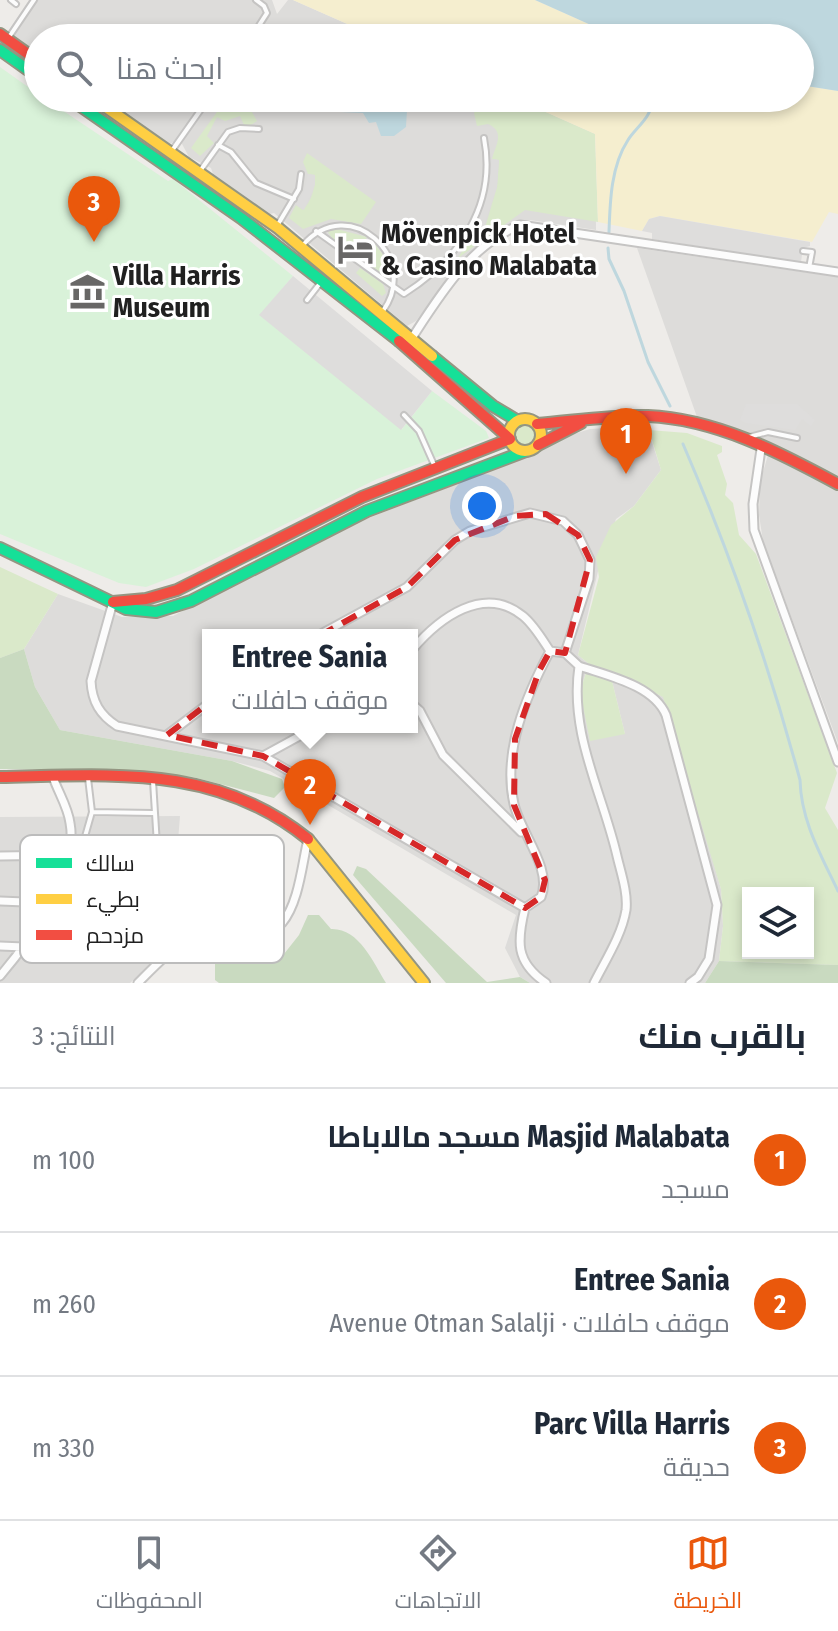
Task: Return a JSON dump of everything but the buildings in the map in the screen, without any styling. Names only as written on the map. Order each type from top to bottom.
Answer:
[{"type":"main road","points":[[4,37],[24,51]]},
{"type":"main road","points":[[0,50],[24,67]]},
{"type":"main road","points":[[90,112],[231,208],[322,280],[510,439],[516,448],[526,451]]},
{"type":"main road","points":[[113,112],[277,227],[493,406],[518,421],[528,420],[537,424],[661,417],[744,441],[838,484]]},
{"type":"main road","points":[[510,439],[511,429],[518,421]]},
{"type":"main road","points":[[0,548],[140,613],[174,607],[367,511],[526,451],[587,421]]},
{"type":"main road","points":[[537,424],[541,434],[538,445]]},
{"type":"main road","points":[[113,602],[146,599],[177,590],[341,506],[436,471],[510,439]]},
{"type":"main road","points":[[0,777],[153,778],[242,795],[286,818],[308,839],[424,983]]},
{"type":"street","points":[[412,338],[457,273],[512,228],[529,224],[838,272]]},
{"type":"street","points":[[761,449],[753,504],[754,530],[838,762]]},
{"type":"street","points":[[330,629],[407,587],[455,540],[470,531],[530,513],[563,521],[578,535],[590,560],[589,579],[565,653]]},
{"type":"street","points":[[113,602],[91,681],[102,717],[117,726],[263,756],[525,908]]},
{"type":"street","points":[[418,644],[444,619],[479,603],[495,602],[526,618],[550,651],[565,653],[579,666],[643,691],[657,701],[666,715],[717,905],[709,959],[698,977],[690,983]]},
{"type":"street","points":[[546,983],[521,959],[518,937],[525,908],[541,897],[545,880],[514,805],[510,766],[523,713],[550,651]]},
{"type":"street","points":[[579,666],[575,706],[581,742],[614,842],[626,905],[624,920],[594,983]]},
{"type":"street","points":[[167,735],[202,709]]},
{"type":"street","points":[[418,709],[443,755],[524,835]]},
{"type":"street","points":[[263,756],[305,733]]},
{"type":"street","points":[[53,777],[71,824],[70,835]]},
{"type":"street","points":[[284,920],[294,897],[308,839]]},
{"type":"street","points":[[0,856],[20,856]]},
{"type":"street","points":[[0,901],[20,902]]},
{"type":"street","points":[[0,946],[20,947]]},
{"type":"street","points":[[0,976],[20,952]]},
{"type":"street","points":[[138,983],[162,963]]},
{"type":"lane","points":[[11,0],[16,4]]},
{"type":"lane","points":[[4,37],[34,0]]},
{"type":"lane","points":[[256,0],[267,13],[260,24]]},
{"type":"lane","points":[[171,152],[199,112]]},
{"type":"lane","points":[[200,171],[234,129],[259,129]]},
{"type":"lane","points":[[316,231],[395,291],[404,294],[419,285],[465,240],[480,207],[485,185],[484,138]]},
{"type":"lane","points":[[218,145],[231,152],[256,183],[294,199]]},
{"type":"lane","points":[[277,227],[294,199],[301,174]]},
{"type":"lane","points":[[302,247],[316,231],[342,225],[367,233],[388,257],[395,291],[381,313]]},
{"type":"lane","points":[[803,251],[812,252],[809,268]]},
{"type":"lane","points":[[307,300],[322,280]]},
{"type":"lane","points":[[404,415],[419,431],[436,471]]},
{"type":"lane","points":[[744,441],[753,434],[768,432],[797,438]]},
{"type":"lane","points":[[85,835],[92,812],[88,776]]},
{"type":"lane","points":[[153,778],[156,835]]},
{"type":"lane","points":[[92,812],[153,813]]},
{"type":"highlighted area","points":[[546,514],[578,535],[590,560],[565,653],[550,651],[539,671],[515,739],[514,805],[545,880],[541,897],[525,908],[263,756],[167,735],[235,683],[407,587],[455,540],[515,516]]},
{"type":"shaded area","points":[[29,0],[272,0],[277,14],[288,0],[293,0],[347,24],[24,24],[24,45],[7,33]]},
{"type":"shaded area","points":[[123,112],[546,112],[595,134],[596,230],[530,220],[506,228],[459,264],[416,321],[407,326],[274,213],[270,214],[213,174],[211,168],[189,157],[177,140],[170,144]]},
{"type":"shaded area","points":[[492,159],[499,160],[497,187],[480,237],[473,233],[490,187]]},
{"type":"shaded area","points":[[308,174],[315,175],[315,185],[304,210],[296,205],[304,191]]},
{"type":"shaded area","points":[[660,216],[810,242],[810,246],[803,248],[801,262],[652,239],[652,233],[642,231],[649,219]]},
{"type":"shaded area","points":[[637,248],[838,277],[838,743],[763,541],[759,515],[760,482],[771,445],[697,417]]},
{"type":"shaded area","points":[[293,276],[432,391],[401,430],[259,315]]},
{"type":"shaded area","points":[[746,404],[797,404],[815,420],[811,426],[802,419],[795,430],[746,423],[740,420]]},
{"type":"shaded area","points":[[647,426],[661,470],[634,506],[616,519],[599,567],[578,655],[589,664],[580,691],[625,734],[612,681],[615,674],[664,697],[669,706],[721,889],[723,926],[719,961],[705,983],[530,983],[520,977],[505,948],[516,915],[270,771],[232,761],[60,730],[35,687],[24,649],[58,594],[122,617],[173,616],[353,524],[512,463],[561,438],[590,429]]},
{"type":"shaded area","points":[[180,816],[178,835],[20,835],[20,963],[152,963],[130,983],[0,983],[0,817]]},
{"type":"green space","points":[[0,67],[24,84],[24,112],[65,112],[168,181],[173,179],[293,276],[260,315],[402,429],[432,391],[486,431],[489,438],[377,479],[194,569],[146,587],[119,583],[0,534]]},
{"type":"green space","points":[[217,112],[252,112],[257,121],[249,126],[244,125],[240,116],[225,121],[217,117],[207,136],[214,143],[200,156],[191,148]]},
{"type":"green space","points":[[546,112],[595,134],[598,222],[525,210],[458,258],[473,233],[480,237],[484,231],[497,187],[499,160],[492,159],[498,140],[497,131],[488,124],[477,126],[474,113]]},
{"type":"green space","points":[[307,153],[376,202],[361,224],[331,219],[303,229],[289,218],[296,205],[303,210],[312,194],[315,175],[308,174],[303,162]]},
{"type":"green space","points":[[333,228],[367,237],[364,242],[370,247],[374,243],[385,257],[388,275],[384,277],[333,240],[328,232]]},
{"type":"green space","points":[[360,268],[383,284],[386,293],[382,296],[356,273]]},
{"type":"green space","points":[[521,426],[529,426],[535,436],[529,446],[521,446],[515,440],[515,432]]},
{"type":"green space","points":[[649,430],[687,433],[722,446],[722,452],[717,455],[727,484],[725,495],[733,503],[739,535],[756,554],[837,773],[825,808],[838,830],[838,965],[719,961],[723,926],[721,889],[663,697],[615,674],[612,681],[625,734],[590,741],[580,691],[589,664],[578,655],[599,577],[596,557],[611,525],[634,506],[661,470]]},
{"type":"green space","points":[[0,567],[58,594],[24,649],[0,658]]},
{"type":"green space","points":[[24,649],[35,687],[60,730],[232,761],[282,779],[285,787],[274,798],[193,777],[110,770],[0,769],[0,658]]},
{"type":"green space","points":[[357,866],[366,869],[487,982],[520,977],[530,983],[446,983],[353,875]]},
{"type":"green space","points":[[308,915],[319,915],[331,929],[341,930],[357,940],[386,983],[219,983],[215,980],[215,963],[284,963],[284,954],[299,935]]},
{"type":"green space","points":[[719,961],[838,965],[838,983],[705,983]]},
{"type":"sand","points":[[293,0],[535,0],[589,24],[347,24]]},
{"type":"sand","points":[[814,87],[838,91],[838,214],[829,212],[812,242],[660,216],[649,219],[642,231],[598,222],[595,134],[546,112],[814,112]]},
{"type":"water","points":[[535,0],[838,0],[838,91],[814,87],[814,24],[589,24]]},
{"type":"water","points":[[341,112],[407,112],[406,127],[394,136],[381,136],[376,122],[369,123],[363,113]]},
{"type":"waterway","points":[[609,232],[611,196],[618,161],[628,140],[649,112]]},
{"type":"waterway","points":[[608,248],[609,259],[624,291],[648,362],[670,406]]},
{"type":"waterway","points":[[683,444],[748,610],[788,737],[808,824],[838,891]]},
{"type":"traffic: fast","points":[[0,50],[24,67]]},
{"type":"traffic: fast","points":[[89,112],[241,218],[399,341]]},
{"type":"traffic: fast","points":[[432,356],[493,406],[518,421]]},
{"type":"traffic: fast","points":[[0,548],[126,609],[156,612],[191,601],[367,511],[526,451]]},
{"type":"traffic: slow","points":[[113,112],[278,228],[432,356]]},
{"type":"traffic: slow","points":[[525,419],[536,424],[541,435],[536,446],[525,451],[514,446],[509,435],[514,424],[525,419]]},
{"type":"traffic: slow","points":[[308,839],[424,983]]},
{"type":"traffic: jam","points":[[0,34],[24,51]]},
{"type":"traffic: jam","points":[[113,602],[146,599],[177,590],[362,497],[510,439],[399,341]]},
{"type":"traffic: jam","points":[[537,424],[606,417],[673,418],[746,439],[838,484]]},
{"type":"traffic: jam","points":[[538,445],[581,423]]},
{"type":"traffic: jam","points":[[0,777],[122,776],[200,786],[237,797],[273,815],[308,839]]},
{"type":"place","name":"Parc Villa Harris","points":[[94,242]]},
{"type":"place","name":"Mövenpick Hotel & Casino Malabata","points":[[355,249]]},
{"type":"place","name":"Villa Harris Museum","points":[[87,291]]},
{"type":"place","name":"Masjid Malabata مسجد مالاباطا","points":[[626,474]]},
{"type":"place","name":"Entree Sania","points":[[310,825]]}]
